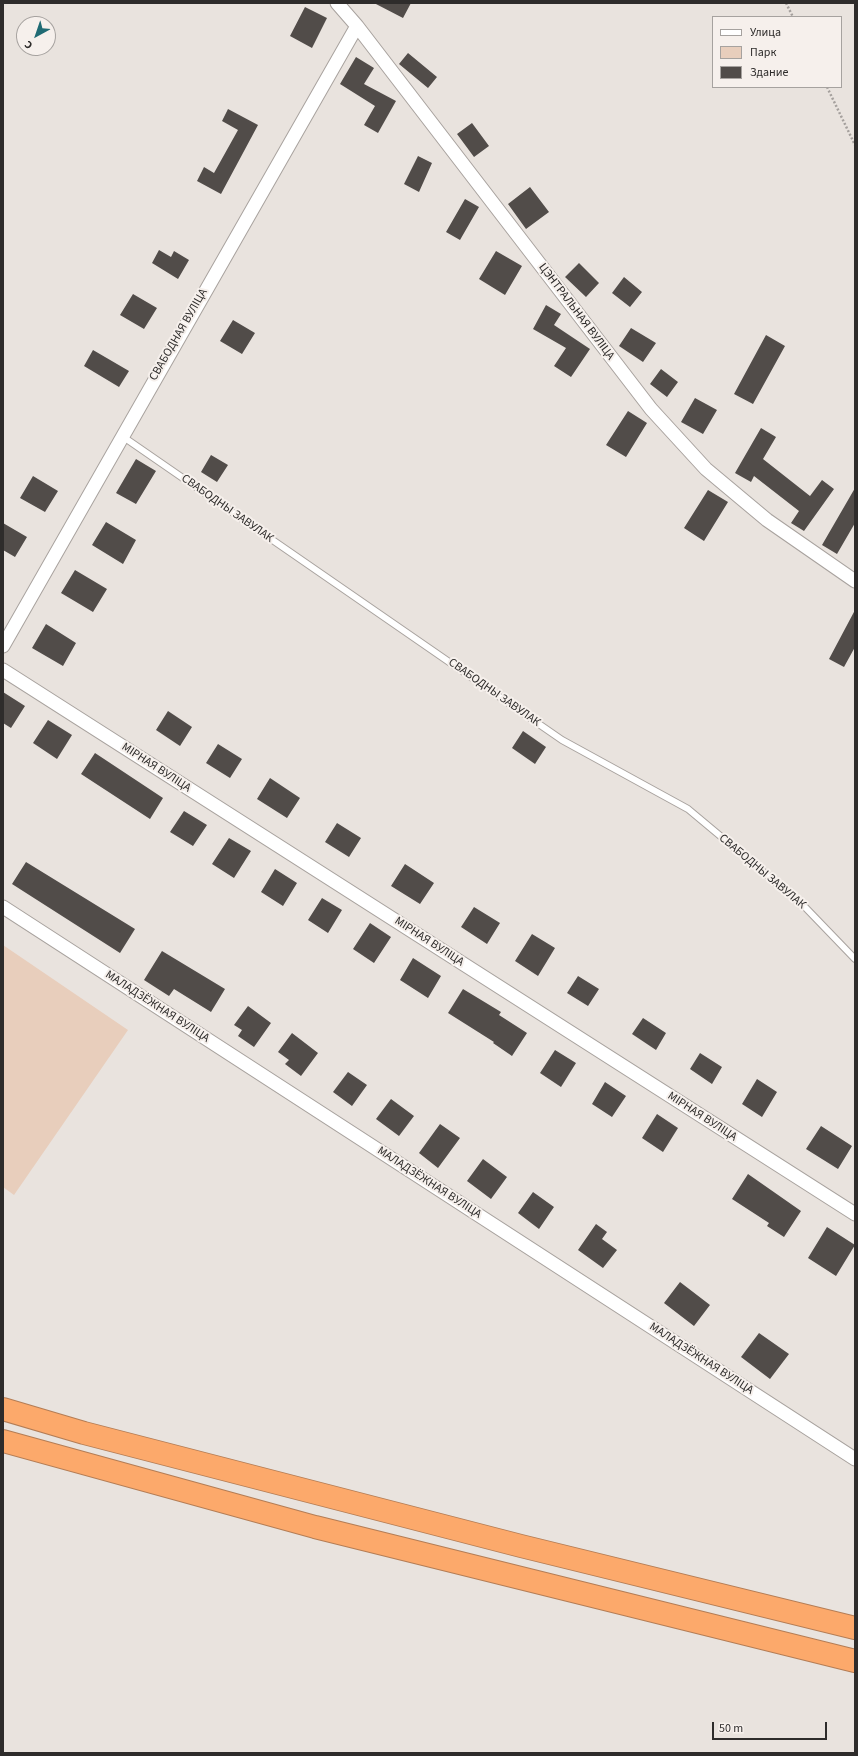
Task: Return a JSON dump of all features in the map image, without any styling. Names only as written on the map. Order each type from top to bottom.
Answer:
[{"type":"highway","points":[[3,1409],[84,1433],[521,1546],[855,1628]]},
{"type":"highway","points":[[3,1441],[315,1527],[855,1661]]},
{"type":"street","name":"ЦЭНТРАЛЬНАЯ ВУЛІЦА","points":[[337,3],[357,26],[651,409],[706,469],[767,520],[855,581]]},
{"type":"street","name":"СВАБОДНАЯ ВУЛІЦА","points":[[3,646],[357,26]]},
{"type":"street","name":"МІРНАЯ ВУЛІЦА","points":[[3,670],[855,1214]]},
{"type":"street","name":"МАЛАДЗЁЖНАЯ ВУЛІЦА","points":[[3,907],[855,1459]]},
{"type":"lane","name":"СВАБОДНЫ ЗАВУЛАК","points":[[122,436],[562,740],[688,809],[803,905],[855,959]]},
{"type":"path","points":[[786,3],[792,16]]},
{"type":"path","points":[[827,88],[855,145]]},
{"type":"green space","points":[[3,945],[128,1030],[14,1195],[3,1187]]},
{"type":"building","points":[[374,3],[411,3],[403,18]]},
{"type":"building","points":[[305,7],[327,18],[312,48],[290,36]]},
{"type":"building","points":[[408,53],[437,77],[428,88],[399,64]]},
{"type":"building","points":[[356,57],[374,68],[364,84],[396,101],[378,133],[364,125],[375,106],[340,84]]},
{"type":"building","points":[[228,109],[258,125],[221,194],[197,181],[204,167],[214,173],[238,130],[222,121]]},
{"type":"building","points":[[472,123],[489,146],[474,157],[457,134]]},
{"type":"building","points":[[418,156],[432,163],[419,192],[404,184]]},
{"type":"building","points":[[530,187],[549,212],[526,229],[508,204]]},
{"type":"building","points":[[465,199],[479,207],[460,240],[446,232]]},
{"type":"building","points":[[159,250],[171,257],[174,251],[189,260],[178,279],[152,263]]},
{"type":"building","points":[[496,251],[522,266],[505,295],[479,279]]},
{"type":"building","points":[[579,263],[599,283],[586,297],[565,277]]},
{"type":"building","points":[[624,277],[642,292],[630,307],[612,293]]},
{"type":"building","points":[[133,294],[157,308],[144,329],[120,315]]},
{"type":"building","points":[[546,305],[561,314],[554,325],[590,349],[571,377],[554,366],[566,348],[533,329]]},
{"type":"building","points":[[233,320],[255,333],[242,354],[220,341]]},
{"type":"building","points":[[631,328],[656,343],[643,362],[619,346]]},
{"type":"building","points":[[766,335],[785,346],[753,404],[734,394]]},
{"type":"building","points":[[93,350],[129,371],[119,387],[84,366]]},
{"type":"building","points":[[661,369],[678,382],[667,397],[650,384]]},
{"type":"building","points":[[695,398],[717,410],[703,434],[681,422]]},
{"type":"building","points":[[628,411],[647,423],[626,457],[606,445]]},
{"type":"building","points":[[761,428],[776,437],[763,459],[810,496],[822,480],[834,489],[804,531],[791,523],[799,511],[754,476],[751,482],[735,473]]},
{"type":"building","points":[[211,455],[228,465],[217,482],[201,472]]},
{"type":"building","points":[[136,459],[156,471],[136,504],[116,493]]},
{"type":"building","points":[[33,476],[58,491],[45,512],[20,498]]},
{"type":"building","points":[[855,488],[855,523],[837,554],[822,545]]},
{"type":"building","points":[[708,490],[728,502],[704,541],[684,528]]},
{"type":"building","points":[[106,522],[136,540],[123,564],[92,545]]},
{"type":"building","points":[[3,523],[27,537],[15,557],[3,550]]},
{"type":"building","points":[[75,570],[107,589],[93,612],[61,593]]},
{"type":"building","points":[[855,610],[855,647],[844,667],[829,659]]},
{"type":"building","points":[[46,624],[76,643],[63,666],[32,648]]},
{"type":"building","points":[[3,692],[25,706],[11,728],[3,723]]},
{"type":"building","points":[[168,711],[192,727],[180,746],[156,730]]},
{"type":"building","points":[[48,720],[72,735],[57,759],[33,743]]},
{"type":"building","points":[[523,731],[546,747],[535,764],[512,748]]},
{"type":"building","points":[[218,744],[242,759],[230,778],[206,763]]},
{"type":"building","points":[[95,753],[163,798],[150,819],[81,774]]},
{"type":"building","points":[[270,778],[300,798],[287,818],[257,799]]},
{"type":"building","points":[[184,811],[207,825],[193,846],[170,832]]},
{"type":"building","points":[[337,823],[361,838],[349,857],[325,842]]},
{"type":"building","points":[[229,838],[251,851],[234,878],[212,864]]},
{"type":"building","points":[[26,862],[135,929],[120,953],[12,884]]},
{"type":"building","points":[[405,864],[434,883],[420,904],[391,886]]},
{"type":"building","points":[[275,869],[297,883],[283,906],[261,892]]},
{"type":"building","points":[[322,898],[342,910],[328,933],[308,920]]},
{"type":"building","points":[[474,907],[500,923],[487,944],[461,927]]},
{"type":"building","points":[[370,923],[391,937],[374,963],[353,949]]},
{"type":"building","points":[[532,934],[555,948],[538,976],[515,961]]},
{"type":"building","points":[[162,951],[225,989],[211,1012],[174,989],[169,996],[144,980]]},
{"type":"building","points":[[413,958],[441,976],[428,998],[400,980]]},
{"type":"building","points":[[578,976],[599,989],[588,1006],[567,993]]},
{"type":"building","points":[[463,989],[501,1012],[499,1015],[527,1033],[512,1056],[493,1043],[494,1042],[448,1013]]},
{"type":"building","points":[[248,1006],[271,1023],[254,1047],[238,1036],[242,1030],[234,1025]]},
{"type":"building","points":[[643,1018],[666,1033],[656,1050],[632,1034]]},
{"type":"building","points":[[292,1033],[318,1053],[301,1076],[285,1064],[289,1060],[278,1052]]},
{"type":"building","points":[[555,1050],[576,1063],[561,1087],[540,1073]]},
{"type":"building","points":[[700,1053],[722,1067],[712,1084],[690,1069]]},
{"type":"building","points":[[348,1072],[367,1085],[352,1106],[333,1092]]},
{"type":"building","points":[[757,1079],[777,1092],[762,1117],[742,1104]]},
{"type":"building","points":[[605,1082],[626,1096],[612,1117],[592,1104]]},
{"type":"building","points":[[391,1099],[414,1116],[399,1136],[376,1119]]},
{"type":"building","points":[[657,1114],[678,1128],[663,1152],[642,1138]]},
{"type":"building","points":[[440,1124],[460,1138],[438,1168],[419,1153]]},
{"type":"building","points":[[821,1126],[852,1146],[838,1169],[806,1149]]},
{"type":"building","points":[[483,1159],[507,1177],[491,1199],[467,1181]]},
{"type":"building","points":[[748,1174],[801,1211],[784,1237],[767,1226],[769,1223],[732,1199]]},
{"type":"building","points":[[533,1192],[554,1207],[539,1229],[518,1213]]},
{"type":"building","points":[[596,1224],[607,1232],[602,1239],[617,1250],[603,1268],[578,1250]]},
{"type":"building","points":[[827,1227],[855,1245],[836,1276],[808,1258]]},
{"type":"building","points":[[680,1282],[710,1305],[694,1326],[664,1303]]},
{"type":"building","points":[[759,1333],[789,1354],[770,1379],[741,1357]]}]
